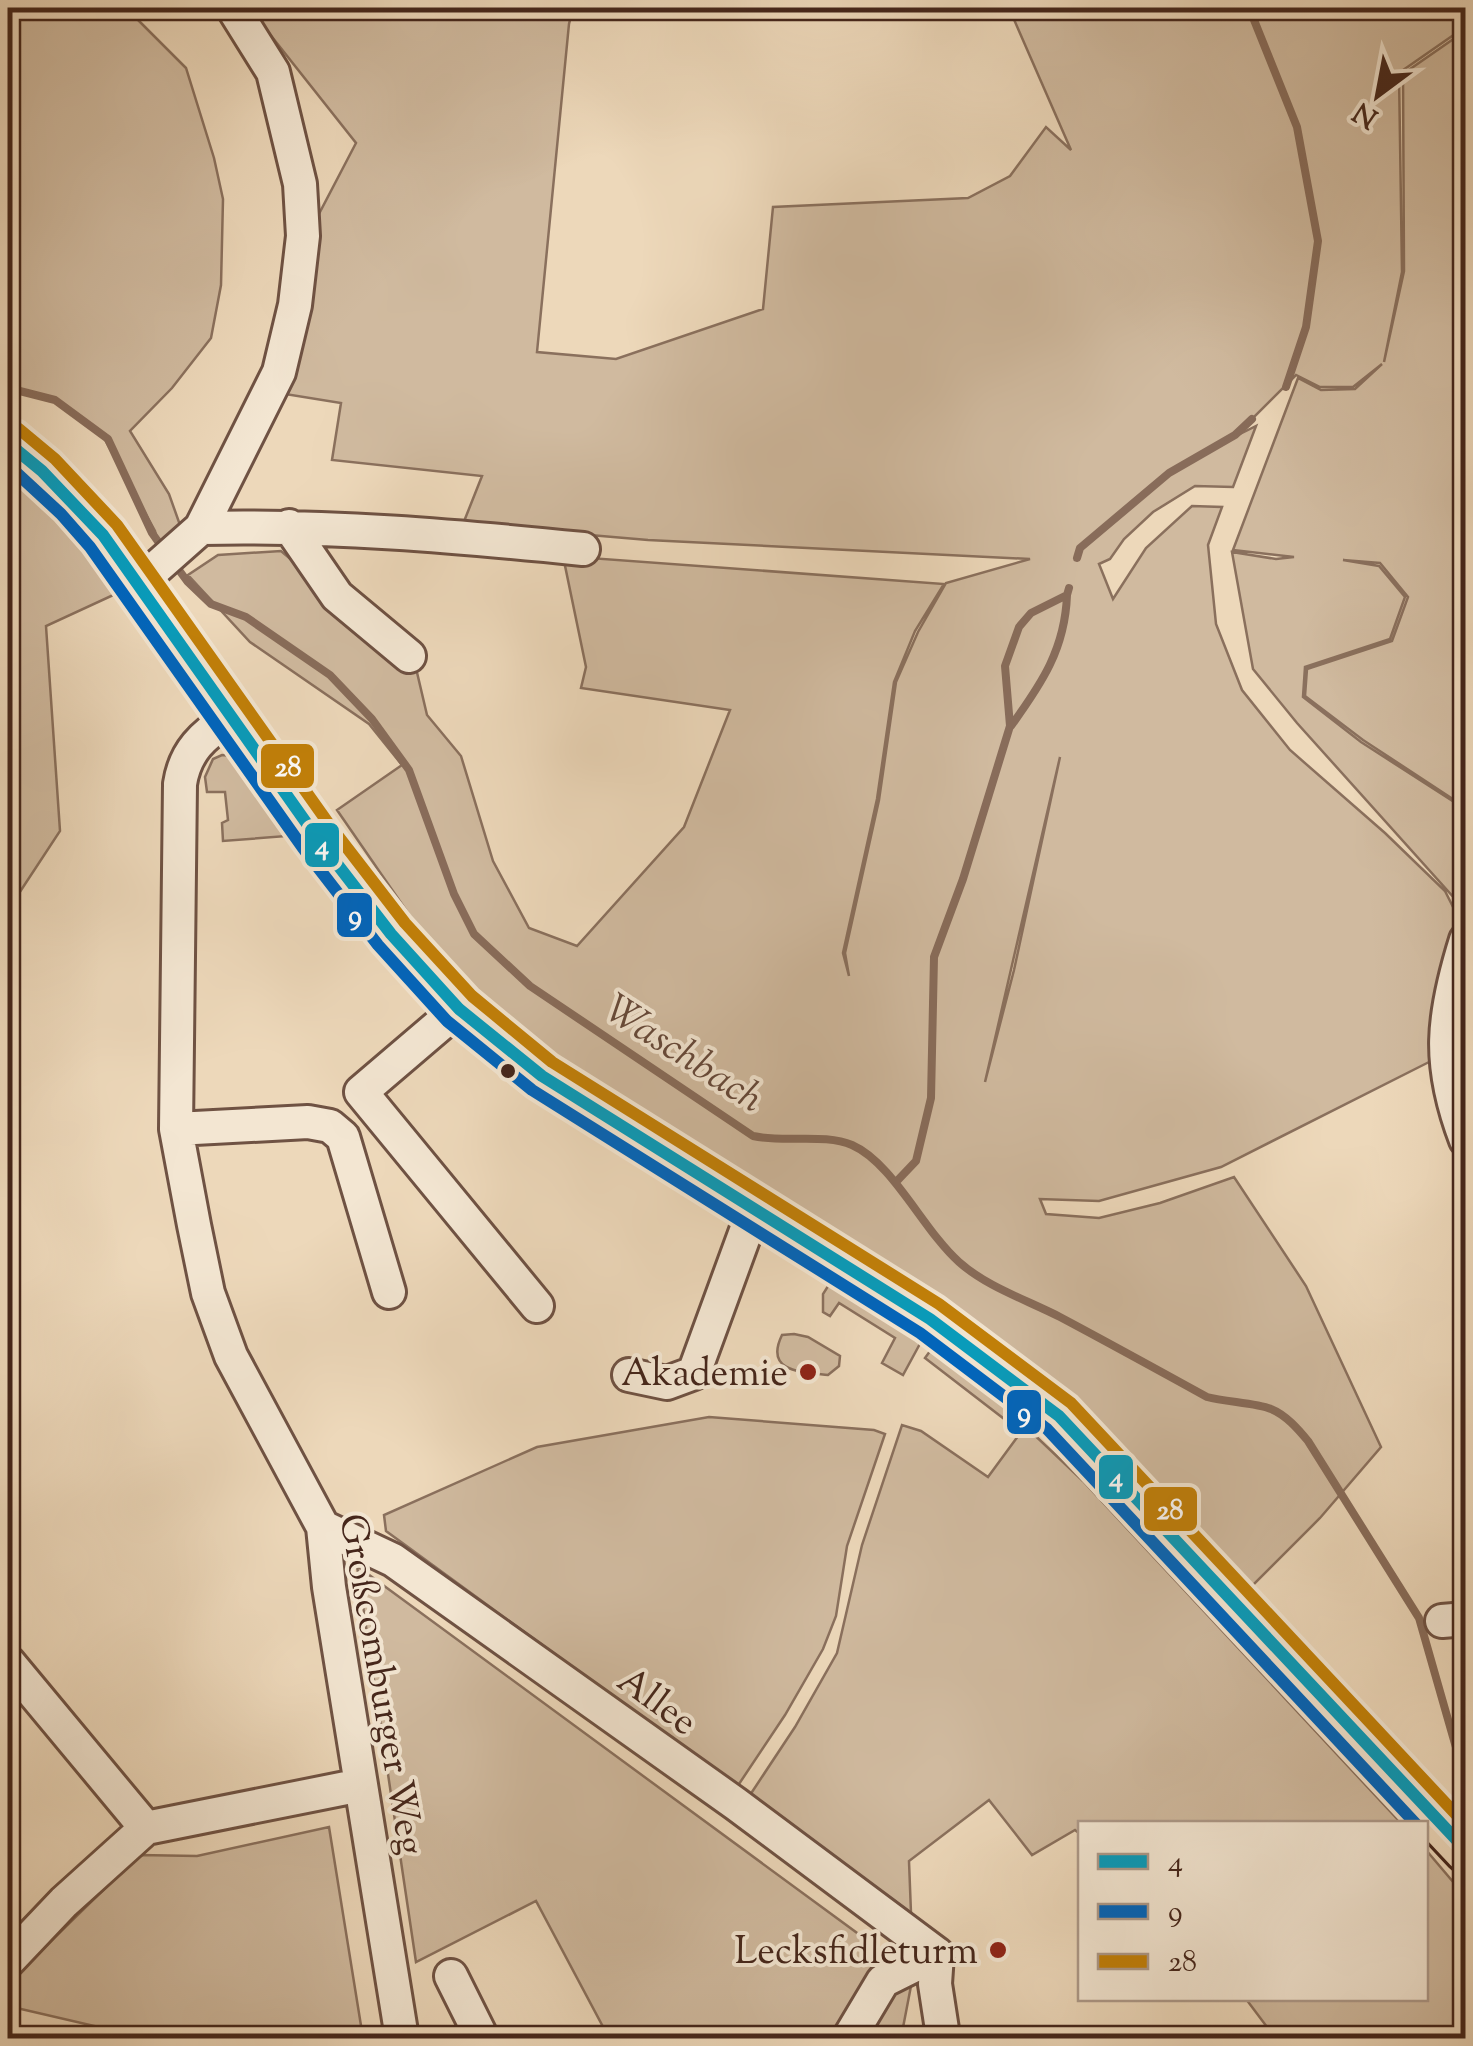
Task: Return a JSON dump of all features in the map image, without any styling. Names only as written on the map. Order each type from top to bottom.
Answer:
[{"type":"main road","points":[[8,443],[48,473],[140,582],[294,808],[410,960],[458,1010],[495,1044],[754,1210],[822,1265],[930,1319],[1059,1416],[1466,1851]]},
{"type":"street","points":[[140,582],[201,528],[278,372],[295,304],[303,236],[300,184],[273,72],[233,8]]},
{"type":"street","points":[[201,528],[290,526],[582,549]]},
{"type":"street","points":[[290,526],[336,596],[409,656]]},
{"type":"street","name":"Großcomburger Weg","points":[[230,717],[192,748],[183,764],[180,784],[176,1129],[208,1293],[231,1356],[323,1527],[402,2038]]},
{"type":"street","points":[[1466,940],[1449,994],[1444,1058],[1455,1113],[1466,1140]]},
{"type":"street","points":[[458,1010],[361,1092],[537,1306]]},
{"type":"street","points":[[176,1129],[308,1122],[330,1126],[343,1137],[388,1292]]},
{"type":"street","points":[[629,1374],[667,1383],[694,1372],[754,1210]]},
{"type":"street","name":"Allee","points":[[323,1527],[393,1560],[736,1804],[937,1954]]},
{"type":"street","points":[[8,1662],[146,1828]]},
{"type":"street","points":[[8,1961],[64,1902],[146,1828],[361,1785]]},
{"type":"street","points":[[937,1954],[935,1984],[943,2036]]},
{"type":"street","points":[[849,2038],[883,1981],[937,1954]]},
{"type":"street","points":[[451,1976],[482,2038]]},
{"type":"shaded area","points":[[8,8],[139,8],[134,16],[186,68],[214,158],[223,199],[221,285],[211,338],[172,388],[130,431],[169,494],[180,525],[159,548],[155,531],[104,438],[53,401],[8,388]]},
{"type":"shaded area","points":[[249,8],[573,8],[537,352],[616,359],[763,309],[773,207],[968,198],[1010,176],[1046,127],[1071,150],[1009,8],[1465,8],[1465,27],[1399,73],[1402,272],[1384,362],[1404,271],[1403,74],[1465,31],[1465,807],[1363,740],[1305,696],[1307,669],[1392,641],[1408,597],[1380,563],[1343,560],[1379,566],[1405,597],[1390,639],[1305,667],[1303,697],[1361,742],[1465,809],[1465,910],[1253,669],[1232,552],[1276,559],[1294,557],[1233,550],[1298,378],[1321,390],[1355,389],[1382,364],[1353,387],[1320,387],[1296,375],[1242,429],[1206,451],[1256,426],[1233,487],[1195,486],[1153,512],[1124,539],[1110,559],[1099,564],[1113,599],[1146,548],[1192,506],[1222,507],[1208,545],[1216,624],[1242,690],[1290,750],[1445,891],[1462,925],[1433,1060],[1221,1167],[1099,1201],[1040,1199],[1046,1214],[1099,1218],[1160,1203],[1234,1177],[1306,1286],[1381,1447],[1320,1518],[1246,1592],[1174,1521],[499,1017],[417,926],[337,810],[402,765],[369,724],[250,642],[188,575],[218,555],[281,551],[415,664],[427,715],[461,756],[493,861],[529,928],[577,946],[684,827],[730,710],[581,688],[586,667],[563,556],[944,584],[915,631],[894,682],[877,799],[843,953],[849,976],[845,953],[879,800],[896,682],[946,583],[1030,559],[648,540],[463,524],[482,476],[332,460],[341,403],[285,394],[308,235],[356,143]],"holes":[[[1060,757],[1014,970],[985,1082]]]},
{"type":"shaded area","points":[[8,476],[76,538],[122,591],[46,626],[60,831],[8,910]]},
{"type":"shaded area","points":[[232,756],[287,836],[223,841],[222,823],[228,820],[225,792],[207,792],[205,777],[213,759]]},
{"type":"shaded area","points":[[830,1283],[922,1340],[903,1375],[882,1363],[895,1338],[839,1303],[830,1316],[823,1312],[823,1294]]},
{"type":"shaded area","points":[[782,1335],[808,1337],[840,1356],[839,1366],[828,1375],[788,1368],[778,1356],[778,1347]]},
{"type":"shaded area","points":[[933,1347],[1027,1423],[1025,1426],[1083,1481],[1399,1821],[1078,1821],[1078,1832],[1075,1830],[1032,1855],[989,1800],[909,1861],[911,1913],[750,1795],[837,1653],[862,1545],[902,1425],[921,1431],[988,1477],[1021,1432],[925,1358]]},
{"type":"shaded area","points":[[709,1417],[885,1434],[847,1546],[836,1616],[823,1649],[737,1787],[386,1531],[384,1515],[537,1447]]},
{"type":"shaded area","points":[[357,1566],[883,1952],[839,2038],[609,2038],[536,1901],[416,1962]]},
{"type":"shaded area","points":[[329,1827],[363,2038],[146,2038],[8,2006],[8,1983],[139,1855],[197,1856]]},
{"type":"shaded area","points":[[1428,1852],[1465,1896],[1465,2038],[1301,2038],[1267,2027],[1248,2001],[1428,2001]]},
{"type":"shaded area","points":[[893,1982],[911,1986],[901,2038],[861,2038]]},
{"type":"waterway","points":[[1250,10],[1297,127],[1318,241],[1306,327],[1286,387]]},
{"type":"waterway","name":"Waschbach","points":[[8,388],[55,400],[108,439],[152,533],[164,550]]},
{"type":"waterway","points":[[1077,558],[1080,548],[1169,473],[1235,435],[1252,419]]},
{"type":"waterway","name":"Waschbach","points":[[173,562],[211,604],[246,617],[330,675],[372,719],[409,770],[454,894],[474,934],[530,986],[753,1136],[841,1141],[867,1154],[894,1181],[946,1249],[982,1279],[1207,1397],[1265,1407],[1291,1423],[1308,1441],[1419,1618],[1459,1758]]},
{"type":"waterway","points":[[896,1182],[916,1161],[931,1098],[934,957],[963,879],[1010,726],[1005,666],[1019,627],[1031,613],[1067,595],[1069,588]]},
{"type":"waterway","points":[[1011,726],[1057,649],[1067,595]]},
{"type":"transit line","name":"28","points":[[19,429],[55,459],[117,525],[331,827],[405,923],[472,996],[552,1062],[939,1304],[1071,1403],[1466,1825]]},
{"type":"transit line","name":"4","points":[[8,443],[42,471],[103,535],[317,838],[391,934],[459,1009],[542,1076],[930,1319],[1059,1416],[1466,1850]]},
{"type":"transit line","name":"9","points":[[8,465],[90,547],[303,848],[378,945],[447,1021],[532,1090],[920,1333],[1047,1429],[1413,1821]]},
{"type":"place","name":"Akademie","points":[[808,1372]]},
{"type":"place","name":"Lecksfidleturm","points":[[998,1950]]}]
